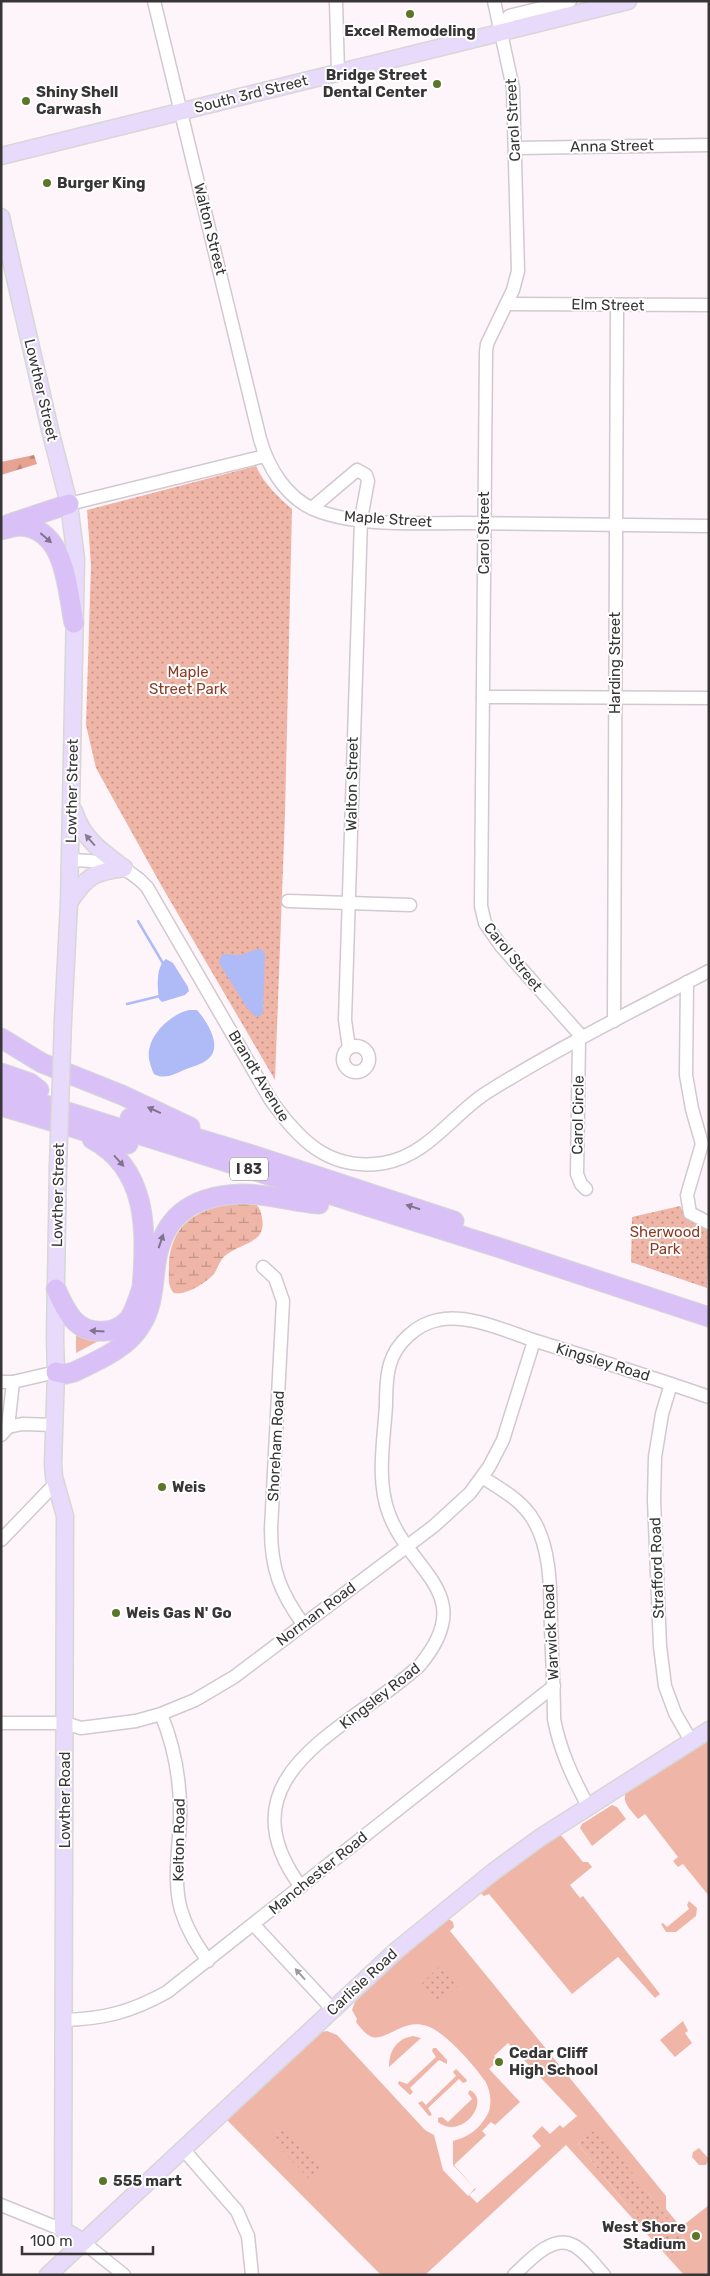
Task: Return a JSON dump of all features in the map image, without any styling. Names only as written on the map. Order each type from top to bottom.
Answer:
[{"type":"highway","points":[[1,529],[19,520],[69,504]]},
{"type":"highway","points":[[1,529],[20,526],[34,530],[45,535],[54,545],[61,558],[74,622]]},
{"type":"highway","points":[[1,1038],[42,1063],[122,1095],[246,1153]]},
{"type":"highway","name":"I 83","points":[[1,1073],[30,1083],[39,1090],[246,1153],[709,1303]]},
{"type":"highway","points":[[1,1082],[20,1088],[39,1090]]},
{"type":"highway","name":"I 83","points":[[1,1091],[497,1247],[709,1316]]},
{"type":"highway","points":[[1,1106],[319,1204],[662,1301]]},
{"type":"highway","points":[[56,1372],[113,1343],[124,1334],[139,1313],[142,1301],[142,1216],[138,1192],[133,1180],[118,1159],[107,1148],[64,1126]]},
{"type":"highway","points":[[56,1372],[66,1374],[74,1372],[120,1347],[136,1332],[147,1314],[151,1301],[159,1245],[174,1218],[184,1209],[207,1200],[240,1194],[267,1195],[319,1204]]},
{"type":"highway","points":[[56,1290],[66,1312],[76,1325],[99,1332],[111,1331],[126,1323],[133,1312],[141,1291]]},
{"type":"main road","name":"South 3rd Street","points":[[1,156],[628,1]]},
{"type":"main road","name":"Lowther Street","points":[[1,217],[69,504],[76,559],[69,903],[58,1167],[56,1372]]},
{"type":"main road","points":[[71,801],[78,824],[90,841],[124,868]]},
{"type":"main road","points":[[69,903],[88,878],[101,872],[124,868]]},
{"type":"main road","name":"Lowther Road","points":[[56,1372],[53,1464],[56,1484],[65,1516],[63,2230]]},
{"type":"main road","name":"Carlisle Road","points":[[48,2275],[397,1950],[434,1919],[501,1866],[588,1806],[709,1730]]},
{"type":"main road","points":[[63,2230],[82,2242]]},
{"type":"street","name":"Walton Street","points":[[154,1],[265,456]]},
{"type":"street","points":[[336,1],[338,72]]},
{"type":"street","name":"Carol Street","points":[[494,1],[513,88],[518,271],[507,304],[487,344],[486,352],[481,870],[483,918],[501,946],[580,1038]]},
{"type":"street","points":[[502,33],[509,16],[570,1]]},
{"type":"street","name":"Anna Street","points":[[516,148],[709,145]]},
{"type":"street","name":"Elm Street","points":[[507,304],[709,305]]},
{"type":"street","name":"Harding Street","points":[[614,1020],[614,697],[618,305]]},
{"type":"street","points":[[69,504],[265,456]]},
{"type":"street","name":"Maple Street","points":[[265,456],[285,487],[312,508],[361,520],[484,524],[709,526]]},
{"type":"street","name":"Walton Street","points":[[312,508],[356,470],[361,470],[366,474],[368,481],[361,520],[344,1020],[349,1048]]},
{"type":"street","points":[[483,697],[709,698]]},
{"type":"street","name":"Brandt Avenue","points":[[70,860],[104,862],[124,868],[147,887],[270,1098],[286,1122],[310,1146],[336,1159],[369,1164],[384,1163],[405,1157],[443,1131],[485,1094],[580,1038],[709,971]]},
{"type":"street","points":[[288,901],[410,905]]},
{"type":"street","points":[[687,982],[686,1076],[692,1109],[703,1125],[701,1150],[686,1200],[690,1213],[709,1223]]},
{"type":"street","name":"Carol Circle","points":[[580,1038],[577,1174],[581,1184],[586,1189]]},
{"type":"street","name":"Shoreham Road","points":[[263,1267],[274,1278],[283,1301],[271,1529],[272,1554],[280,1588],[302,1624]]},
{"type":"street","name":"Kingsley Road","points":[[301,1887],[286,1865],[277,1841],[277,1807],[285,1780],[312,1748],[420,1665],[431,1653],[442,1630],[442,1607],[435,1582],[408,1546],[389,1516],[382,1488],[388,1376],[390,1364],[398,1349],[415,1331],[425,1324],[446,1318],[479,1323],[670,1387],[709,1397]]},
{"type":"street","name":"Norman Road","points":[[1,1723],[65,1723],[81,1728],[136,1721],[161,1714],[221,1686],[408,1546],[452,1510],[482,1477],[503,1440],[531,1356],[534,1341]]},
{"type":"street","points":[[55,1425],[22,1424],[5,1431],[7,1382],[56,1372]]},
{"type":"street","name":"Strafford Road","points":[[670,1387],[659,1430],[655,1457],[654,1500],[660,1646],[665,1686],[675,1713],[691,1741]]},
{"type":"street","name":"Warwick Road","points":[[482,1477],[528,1512],[540,1533],[548,1568],[554,1719],[557,1734],[570,1770],[588,1806]]},
{"type":"street","points":[[1,1540],[56,1484]]},
{"type":"street","name":"Manchester Road","points":[[63,2020],[105,2017],[135,2008],[166,1992],[208,1961],[554,1686]]},
{"type":"street","name":"Kelton Road","points":[[161,1714],[171,1738],[179,1774],[178,1876],[181,1908],[191,1935],[208,1961]]},
{"type":"street","points":[[254,1924],[332,2010]]},
{"type":"street","points":[[183,2150],[237,2211],[248,2236],[252,2275]]},
{"type":"street","points":[[1,2205],[63,2230]]},
{"type":"street","points":[[82,2242],[124,2275]]},
{"type":"street","points":[[519,2270],[547,2248],[555,2243],[563,2242],[575,2245],[604,2275]]},
{"type":"green space","points":[[34,455],[37,464],[1,475],[1,462]]},
{"type":"green space","name":"Maple Street Park","points":[[256,466],[267,484],[292,509],[285,814],[275,1080],[161,885],[96,768],[86,725],[91,565],[87,510]]},
{"type":"green space","points":[[253,1202],[259,1208],[263,1226],[257,1238],[224,1257],[214,1274],[201,1285],[184,1293],[174,1293],[169,1281],[171,1250],[176,1236],[184,1225],[195,1216],[207,1210],[237,1203]]},
{"type":"green space","name":"Sherwood Park","points":[[680,1206],[691,1221],[709,1230],[707,1288],[631,1262],[632,1217]]},
{"type":"green space","points":[[76,1330],[102,1339],[76,1353]]},
{"type":"green space","points":[[709,1740],[709,1896],[683,1864],[678,1867],[673,1861],[678,1857],[645,1814],[638,1819],[628,1806],[625,1796],[626,1792]]},
{"type":"green space","points":[[612,1805],[617,1807],[626,1819],[592,1846],[580,1828],[582,1824]]},
{"type":"green space","points":[[560,1834],[583,1862],[588,1862],[592,1867],[570,1885],[580,1898],[583,1896],[660,1994],[655,1998],[618,1957],[572,1994],[489,1894],[484,1896],[480,1893]]},
{"type":"green space","points":[[689,1901],[697,1908],[696,1916],[676,1932],[666,1932],[661,1924],[663,1923],[667,1927],[689,1909],[687,1905]]},
{"type":"green space","points":[[447,1918],[453,1922],[454,1927],[450,1931],[666,2196],[666,2209],[681,2227],[709,2205],[709,2275],[684,2275],[566,2145],[425,2275],[381,2275],[227,2120],[322,2032],[327,2031],[337,2035],[425,2130],[434,2135],[443,2170],[468,2196],[475,2188],[453,2165],[453,2141],[480,2126],[488,2113],[490,2099],[489,2089],[485,2081],[467,2058],[442,2035],[427,2026],[410,2025],[382,2037],[368,2035],[356,2022],[357,2019],[352,2010],[356,1999]],"holes":[[[508,2043],[577,2116],[563,2128],[560,2125],[550,2134],[542,2126],[532,2136],[541,2146],[477,2203],[469,2195],[476,2189],[454,2165],[486,2135],[482,2131],[491,2122],[495,2125],[520,2102],[489,2069],[498,2060],[494,2056]],[[597,2129],[687,2242],[668,2257],[578,2144]]]},
{"type":"green space","points":[[441,1965],[460,1984],[439,2004],[420,1985]]},
{"type":"green space","points":[[683,2021],[688,2031],[685,2033],[692,2043],[675,2057],[660,2040]]},
{"type":"green space","points":[[413,2036],[421,2038],[389,2067],[390,2056],[398,2043]]},
{"type":"green space","points":[[433,2048],[436,2048],[447,2060],[447,2064],[439,2060],[410,2088],[413,2092],[410,2095],[398,2084],[399,2081],[407,2084],[436,2057],[432,2051]]},
{"type":"green space","points":[[456,2069],[467,2080],[466,2082],[463,2083],[459,2079],[428,2108],[432,2115],[429,2116],[418,2103],[422,2101],[426,2105],[456,2076],[453,2072]]},
{"type":"green space","points":[[470,2090],[476,2095],[478,2102],[476,2110],[471,2117],[456,2127],[447,2127],[438,2122],[438,2118],[442,2117],[448,2122],[472,2099],[468,2093]]},
{"type":"green space","points":[[281,2126],[323,2169],[311,2181],[269,2137]]},
{"type":"green space","points":[[597,2128],[687,2242],[668,2257],[578,2144]]},
{"type":"green space","points":[[699,2148],[709,2159],[706,2165],[699,2165],[692,2157],[693,2152]]},
{"type":"water","points":[[261,949],[265,953],[263,1013],[256,1017],[247,1008],[219,963],[222,954],[241,955]]},
{"type":"water","points":[[166,959],[173,963],[189,991],[185,995],[162,1002],[159,999],[158,977],[160,967]]},
{"type":"water","points":[[189,1010],[197,1010],[204,1020],[213,1038],[214,1051],[202,1063],[173,1075],[158,1076],[154,1074],[149,1059],[149,1051],[155,1035],[167,1022]]},
{"type":"waterway","points":[[138,921],[164,965]]},
{"type":"waterway","points":[[127,1004],[160,996]]},
{"type":"place","name":"Excel Remodeling","points":[[410,14]]},
{"type":"place","name":"Bridge Street Dental Center","points":[[437,84]]},
{"type":"place","name":"Shiny Shell Carwash","points":[[26,101]]},
{"type":"place","name":"Burger King","points":[[47,183]]},
{"type":"place","name":"Weis","points":[[162,1487]]},
{"type":"place","name":"Weis Gas N' Go","points":[[116,1613]]},
{"type":"place","name":"Cedar Cliff High School","points":[[499,2062]]},
{"type":"place","name":"555 mart","points":[[103,2181]]},
{"type":"place","name":"West Shore Stadium","points":[[696,2236]]}]
